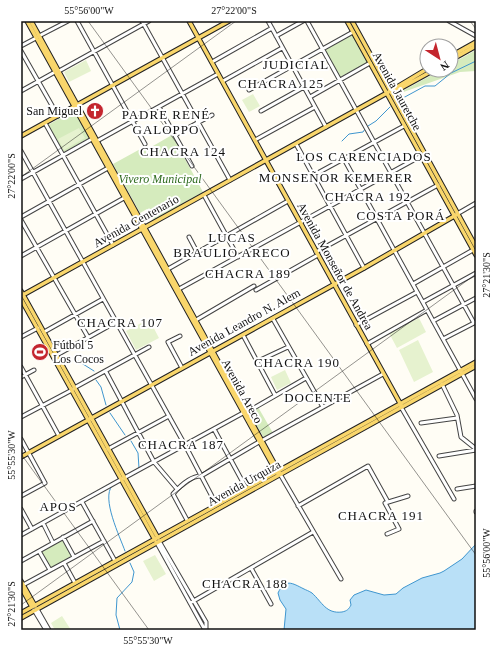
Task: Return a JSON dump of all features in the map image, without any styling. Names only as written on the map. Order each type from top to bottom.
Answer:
[{"type":"main road","name":"Avenida Areco","points":[[27,21],[38,37]]},
{"type":"main road","name":"Avenida Areco","points":[[31,21],[57,72],[98,141],[143,228],[280,474]]},
{"type":"main road","name":"Avenida Monseñor de Andrea","points":[[189,21],[401,406]]},
{"type":"main road","points":[[22,136],[229,21]]},
{"type":"main road","name":"Avenida Jauretche","points":[[347,21],[404,126],[456,215]]},
{"type":"main road","name":"Avenida Jauretche","points":[[352,21],[475,249],[476,255]]},
{"type":"main road","points":[[459,52],[476,42]]},
{"type":"main road","points":[[459,56],[476,46]]},
{"type":"main road","points":[[391,92],[419,75]]},
{"type":"main road","points":[[386,93],[419,78]]},
{"type":"main road","name":"Avenida Centenario","points":[[22,297],[386,93]]},
{"type":"main road","name":"Avenida Areco","points":[[76,106],[124,198],[168,268],[212,352]]},
{"type":"main road","name":"Avenida Leandro N. Alem","points":[[21,457],[334,285],[456,215]]},
{"type":"main road","points":[[21,291],[22,297],[38,328],[157,540]]},
{"type":"main road","points":[[22,297],[44,332],[55,356]]},
{"type":"main road","name":"Avenida Urquiza","points":[[21,613],[34,608],[280,474],[442,383],[476,362]]},
{"type":"main road","name":"Avenida Urquiza","points":[[461,372],[476,366]]},
{"type":"main road","name":"Avenida Urquiza","points":[[21,618],[34,608],[75,583],[157,540],[216,504],[401,406]]},
{"type":"main road","points":[[90,419],[108,449],[123,479]]},
{"type":"main road","points":[[21,581],[22,586],[34,608]]},
{"type":"street","points":[[21,46],[68,21]]},
{"type":"street","points":[[77,21],[145,144]]},
{"type":"street","points":[[21,91],[94,52],[143,22],[149,21]]},
{"type":"street","points":[[268,21],[326,127]]},
{"type":"street","points":[[276,36],[303,21]]},
{"type":"street","points":[[307,21],[453,286],[475,322],[443,340]]},
{"type":"street","points":[[449,21],[476,36]]},
{"type":"street","points":[[143,22],[230,180]]},
{"type":"street","points":[[212,62],[272,28]]},
{"type":"street","points":[[249,90],[353,32]]},
{"type":"street","points":[[223,81],[282,48]]},
{"type":"street","points":[[21,51],[58,116]]},
{"type":"street","points":[[310,97],[370,63]]},
{"type":"street","points":[[98,141],[218,74]]},
{"type":"street","points":[[261,111],[304,87]]},
{"type":"street","points":[[159,107],[192,166]]},
{"type":"street","points":[[255,140],[315,107]]},
{"type":"street","points":[[175,136],[212,115]]},
{"type":"street","points":[[45,123],[114,245]]},
{"type":"street","points":[[314,175],[404,126]]},
{"type":"street","points":[[21,131],[22,136]]},
{"type":"street","points":[[21,178],[92,139]]},
{"type":"street","points":[[296,144],[364,268]]},
{"type":"street","points":[[21,151],[152,385],[216,504]]},
{"type":"street","points":[[179,289],[421,156]]},
{"type":"street","points":[[344,159],[476,399]]},
{"type":"street","points":[[88,337],[21,218],[108,168]]},
{"type":"street","points":[[196,320],[438,186]]},
{"type":"street","points":[[204,195],[238,257]]},
{"type":"street","points":[[21,256],[124,198]]},
{"type":"street","points":[[168,268],[288,201]]},
{"type":"street","name":"Avenida Leandro N. Alem","points":[[456,215],[476,203]]},
{"type":"street","points":[[189,237],[197,252]]},
{"type":"street","points":[[413,284],[475,249]]},
{"type":"street","points":[[423,302],[476,273]]},
{"type":"street","points":[[356,325],[417,292]]},
{"type":"street","points":[[433,321],[476,298]]},
{"type":"street","points":[[44,332],[103,299]]},
{"type":"street","points":[[367,344],[427,310]]},
{"type":"street","points":[[272,319],[323,407]]},
{"type":"street","points":[[55,356],[116,322]]},
{"type":"street","points":[[21,337],[38,328]]},
{"type":"street","points":[[242,335],[275,395]]},
{"type":"street","points":[[180,336],[168,342],[182,368]]},
{"type":"street","points":[[21,418],[149,347]]},
{"type":"street","points":[[256,362],[288,347]]},
{"type":"street","points":[[21,367],[59,436]]},
{"type":"street","points":[[21,377],[34,370]]},
{"type":"street","points":[[106,372],[154,462],[177,489]]},
{"type":"street","points":[[188,520],[173,494],[177,489],[196,476],[201,476],[383,374]]},
{"type":"street","points":[[21,536],[306,378]]},
{"type":"street","points":[[442,383],[455,411],[461,437],[476,449]]},
{"type":"street","name":"Avenida Monseñor de Andrea","points":[[401,406],[454,499]]},
{"type":"street","points":[[108,449],[169,416]]},
{"type":"street","points":[[421,423],[457,418]]},
{"type":"street","points":[[214,429],[246,488]]},
{"type":"street","points":[[21,439],[45,483],[21,496]]},
{"type":"street","points":[[439,456],[476,449]]},
{"type":"street","points":[[298,506],[368,466],[399,529],[387,534]]},
{"type":"street","name":"Avenida Areco","points":[[280,474],[341,579]]},
{"type":"street","points":[[457,489],[476,486]]},
{"type":"street","points":[[387,503],[408,496]]},
{"type":"street","points":[[82,502],[115,561]]},
{"type":"street","points":[[21,509],[32,529]]},
{"type":"street","points":[[21,561],[93,521]]},
{"type":"street","points":[[43,523],[53,543]]},
{"type":"street","points":[[192,602],[313,532]]},
{"type":"street","points":[[63,537],[74,557]]},
{"type":"street","points":[[157,540],[192,602],[206,622],[205,630]]},
{"type":"street","points":[[22,586],[104,541]]},
{"type":"street","points":[[39,550],[50,570]]},
{"type":"street","points":[[64,563],[75,583]]},
{"type":"street","points":[[251,568],[271,604]]},
{"type":"street","points":[[34,608],[46,630]]},
{"type":"street","points":[[34,608],[49,630]]},
{"type":"green space","points":[[353,34],[369,62],[340,77],[325,50]]},
{"type":"green space","points":[[476,50],[476,71],[459,72],[459,60]]},
{"type":"green space","points":[[86,60],[91,71],[69,82],[64,72]]},
{"type":"green space","points":[[426,78],[443,78],[395,95]]},
{"type":"green space","points":[[253,94],[260,106],[249,112],[242,100]]},
{"type":"green space","points":[[74,110],[89,138],[64,152],[48,125]]},
{"type":"green space","points":[[79,128],[85,138],[64,150],[58,139]]},
{"type":"green space","name":"Vivero Municipal","points":[[172,135],[203,192],[153,220],[147,209],[140,213],[113,164],[144,147],[146,150]]},
{"type":"green space","points":[[419,318],[426,332],[397,348],[389,333]]},
{"type":"green space","points":[[149,319],[159,338],[136,350],[126,331]]},
{"type":"green space","points":[[418,340],[433,372],[414,382],[399,350]]},
{"type":"green space","points":[[285,370],[291,383],[277,390],[271,377]]},
{"type":"green space","points":[[258,407],[273,433],[264,438],[249,412]]},
{"type":"green space","points":[[63,539],[72,557],[51,568],[41,551]]},
{"type":"green space","points":[[155,555],[166,574],[154,581],[143,561]]},
{"type":"green space","points":[[62,616],[71,630],[55,630],[51,623]]},
{"type":"water","points":[[476,544],[476,630],[284,630],[286,609],[280,600],[278,593],[283,585],[289,583],[311,592],[328,609],[342,612],[349,608],[351,605],[350,600],[354,595],[366,590],[384,595],[396,594],[403,588],[422,578],[444,571],[462,559]]},
{"type":"waterway","points":[[399,102],[403,98],[425,86],[435,86],[451,73],[476,61]]},
{"type":"waterway","points":[[368,126],[376,121],[390,107]]},
{"type":"waterway","points":[[342,141],[349,134],[363,132],[365,129]]},
{"type":"waterway","points":[[75,359],[94,371]]},
{"type":"waterway","points":[[96,380],[101,387],[106,405]]},
{"type":"waterway","points":[[110,413],[125,435]]},
{"type":"waterway","points":[[131,441],[138,453],[139,468]]},
{"type":"waterway","points":[[112,486],[109,492],[110,508],[112,518],[125,551]]},
{"type":"waterway","points":[[120,630],[116,615],[117,598],[132,582],[134,572],[130,563]]},
{"type":"place","name":"San Miguel","points":[[95,111]]},
{"type":"place","name":"Fútbol 5 Los Cocos","points":[[40,352]]},
{"type":"district","name":"JUDICIAL","points":[[296,64]]},
{"type":"district","name":"CHACRA 125","points":[[281,83]]},
{"type":"district","name":"PADRE RENÉ GALOPPO","points":[[166,122]]},
{"type":"district","name":"CHACRA 124","points":[[183,151]]},
{"type":"district","name":"LOS CARENCIADOS","points":[[364,156]]},
{"type":"district","name":"MONSEÑOR KEMERER","points":[[336,177]]},
{"type":"district","name":"CHACRA 192","points":[[368,196]]},
{"type":"district","name":"COSTA PORÁ","points":[[401,215]]},
{"type":"district","name":"LUCAS BRAULIO ARECO","points":[[232,244]]},
{"type":"district","name":"CHACRA 189","points":[[248,273]]},
{"type":"district","name":"CHACRA 107","points":[[120,322]]},
{"type":"district","name":"CHACRA 190","points":[[297,362]]},
{"type":"district","name":"DOCENTE","points":[[318,397]]},
{"type":"district","name":"CHACRA 187","points":[[181,444]]},
{"type":"district","name":"APOS","points":[[58,506]]},
{"type":"district","name":"CHACRA 191","points":[[381,515]]},
{"type":"district","name":"CHACRA 188","points":[[245,583]]}]
